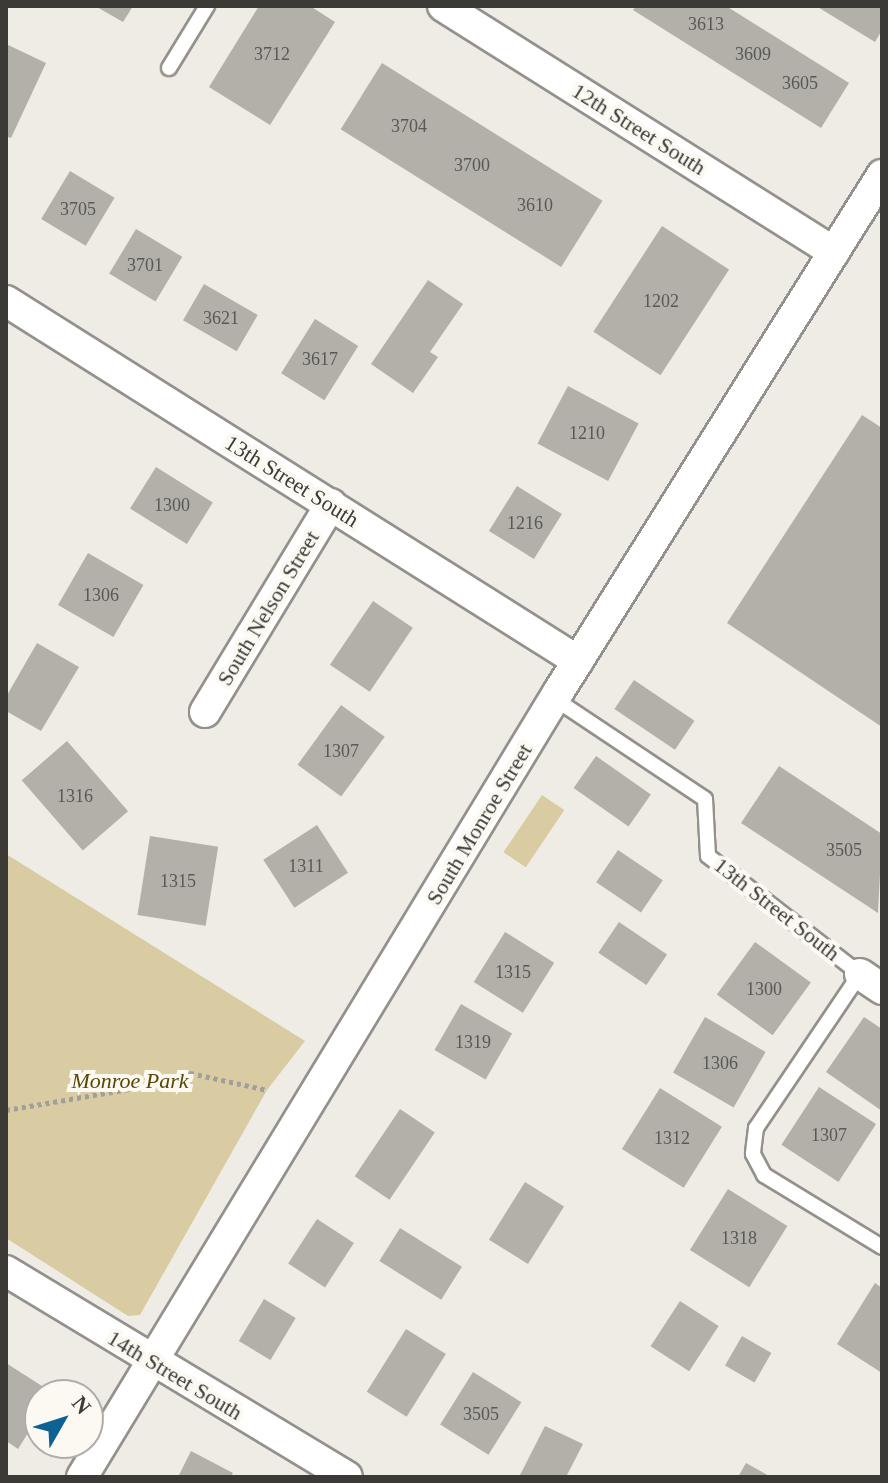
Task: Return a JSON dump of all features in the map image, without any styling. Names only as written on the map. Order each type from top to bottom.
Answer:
[{"type":"street","name":"12th Street South","points":[[443,6],[834,252]]},
{"type":"street","name":"South Monroe Street","points":[[82,1477],[578,661],[882,175]]},
{"type":"street","name":"13th Street South","points":[[6,301],[578,661]]},
{"type":"street","name":"South Nelson Street","points":[[205,712],[331,504]]},
{"type":"street","name":"14th Street South","points":[[6,1271],[153,1363],[347,1477]]},
{"type":"lane","points":[[169,68],[207,6]]},
{"type":"lane","name":"13th Street South","points":[[555,699],[705,799],[708,856],[871,981]]},
{"type":"lane","points":[[871,981],[756,1128],[753,1154],[764,1175],[882,1247]]},
{"type":"path","points":[[6,1110],[141,1087],[190,1073],[267,1090]]},
{"type":"green space","points":[[542,795],[564,810],[526,867],[503,852]]},
{"type":"green space","name":"Monroe Park","points":[[6,854],[305,1041],[267,1090],[140,1315],[128,1316],[6,1238]]},
{"type":"building","points":[[95,6],[133,6],[123,22]]},
{"type":"building","points":[[259,6],[310,6],[335,22],[270,125],[209,87]]},
{"type":"building","points":[[636,6],[726,6],[849,83],[821,128],[633,10]]},
{"type":"building","points":[[816,6],[882,6],[882,30],[875,42]]},
{"type":"building","points":[[6,44],[46,63],[11,138],[6,136]]},
{"type":"building","points":[[382,63],[602,201],[561,267],[341,129]]},
{"type":"building","points":[[70,171],[115,198],[86,246],[41,219]]},
{"type":"building","points":[[662,226],[729,270],[660,375],[593,332]]},
{"type":"building","points":[[136,229],[182,257],[156,301],[109,274]]},
{"type":"building","points":[[428,280],[463,304],[430,352],[438,357],[413,393],[371,364]]},
{"type":"building","points":[[204,284],[258,315],[237,351],[183,320]]},
{"type":"building","points":[[315,319],[358,346],[324,400],[281,373]]},
{"type":"building","points":[[568,386],[639,424],[608,481],[537,443]]},
{"type":"building","points":[[862,415],[882,428],[882,727],[727,623]]},
{"type":"building","points":[[156,467],[213,503],[187,544],[130,509]]},
{"type":"building","points":[[517,486],[562,514],[534,559],[489,531]]},
{"type":"building","points":[[88,553],[143,585],[113,637],[58,605]]},
{"type":"building","points":[[373,601],[413,628],[370,692],[330,665]]},
{"type":"building","points":[[37,643],[79,667],[41,731],[6,711],[6,697]]},
{"type":"building","points":[[634,680],[695,721],[675,750],[614,709]]},
{"type":"building","points":[[341,705],[385,737],[341,797],[298,765]]},
{"type":"building","points":[[67,741],[128,811],[83,851],[22,780]]},
{"type":"building","points":[[596,756],[651,794],[629,826],[574,788]]},
{"type":"building","points":[[779,766],[882,834],[878,913],[741,823]]},
{"type":"building","points":[[317,825],[348,873],[294,908],[263,860]]},
{"type":"building","points":[[150,836],[218,847],[206,926],[137,915]]},
{"type":"building","points":[[618,850],[663,880],[641,913],[596,882]]},
{"type":"building","points":[[619,922],[667,954],[646,985],[598,953]]},
{"type":"building","points":[[505,932],[554,963],[523,1013],[474,982]]},
{"type":"building","points":[[755,942],[811,983],[773,1035],[717,995]]},
{"type":"building","points":[[461,1004],[512,1034],[486,1079],[435,1050]]},
{"type":"building","points":[[705,1017],[766,1052],[734,1107],[673,1072]]},
{"type":"building","points":[[864,1017],[882,1029],[882,1111],[826,1072]]},
{"type":"building","points":[[819,1087],[876,1124],[838,1182],[781,1145]]},
{"type":"building","points":[[660,1088],[722,1127],[684,1188],[622,1149]]},
{"type":"building","points":[[400,1109],[435,1132],[390,1200],[355,1176]]},
{"type":"building","points":[[525,1182],[564,1206],[528,1264],[489,1240]]},
{"type":"building","points":[[728,1189],[787,1226],[749,1287],[690,1250]]},
{"type":"building","points":[[317,1219],[354,1243],[325,1287],[288,1263]]},
{"type":"building","points":[[400,1228],[462,1267],[441,1300],[379,1261]]},
{"type":"building","points":[[875,1283],[882,1288],[882,1373],[837,1344]]},
{"type":"building","points":[[264,1299],[296,1318],[270,1360],[239,1341]]},
{"type":"building","points":[[680,1301],[719,1326],[689,1371],[651,1346]]},
{"type":"building","points":[[406,1329],[446,1354],[407,1417],[367,1392]]},
{"type":"building","points":[[742,1336],[771,1353],[754,1382],[725,1365]]},
{"type":"building","points":[[6,1363],[31,1379],[24,1379],[24,1439],[18,1449],[6,1441]]},
{"type":"building","points":[[473,1372],[521,1402],[488,1455],[440,1425]]},
{"type":"building","points":[[545,1426],[583,1444],[566,1477],[519,1477]]},
{"type":"building","points":[[191,1451],[233,1473],[231,1477],[178,1477]]},
{"type":"building","points":[[746,1463],[771,1477],[738,1477]]}]
